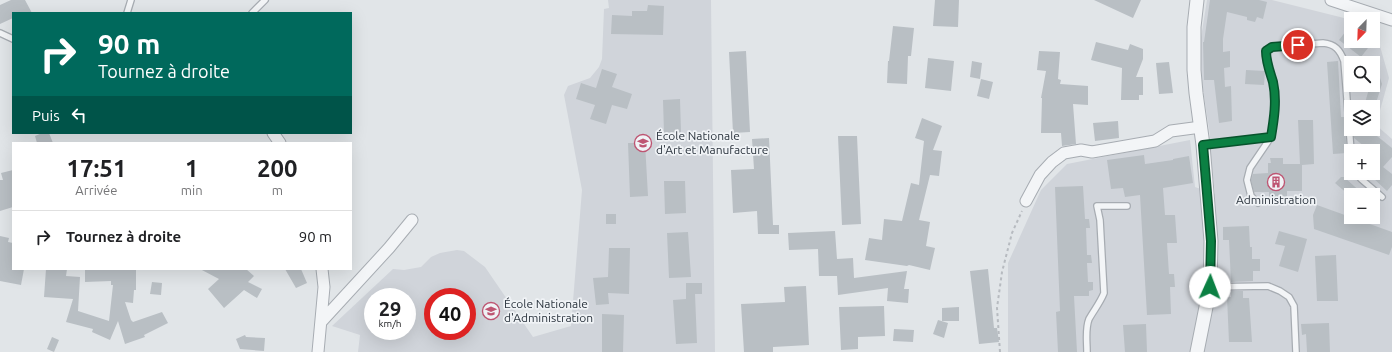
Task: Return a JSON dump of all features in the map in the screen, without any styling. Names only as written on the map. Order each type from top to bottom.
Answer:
[{"type":"street","points":[[1197,0],[1194,27],[1196,93],[1203,145],[1211,241],[1210,287],[1197,352]]},
{"type":"street","points":[[1331,0],[1392,20]]},
{"type":"street","points":[[1026,202],[1040,175],[1052,162],[1064,153],[1081,150],[1092,152],[1155,141],[1171,131],[1200,127]]},
{"type":"street","points":[[321,322],[390,248],[412,220]]},
{"type":"street","points":[[318,352],[324,287],[322,270]]},
{"type":"lane","points":[[127,12],[131,0]]},
{"type":"lane","points":[[253,12],[265,0]]},
{"type":"lane","points":[[0,33],[12,39]]},
{"type":"lane","points":[[1258,203],[1251,196],[1247,180],[1250,168],[1271,137],[1275,114],[1273,84],[1266,58],[1266,51],[1272,47],[1323,43],[1336,47],[1344,61],[1350,144]]},
{"type":"lane","points":[[1203,145],[1271,137]]},
{"type":"lane","points":[[1361,180],[1382,197]]},
{"type":"lane","points":[[1087,352],[1087,326],[1104,293],[1100,220],[1097,206],[1127,206]]},
{"type":"lane","points":[[1210,287],[1268,286],[1289,297],[1294,306],[1296,352]]},
{"type":"path","points":[[1000,352],[997,308],[1002,272],[1012,232],[1026,202]]},
{"type":"shaded area","name":"École Nationale d'Art et Manufacture","points":[[608,0],[711,0],[715,352],[358,352],[360,335],[332,326],[364,296],[364,340],[416,340],[416,288],[373,288],[393,269],[404,270],[421,267],[431,257],[440,253],[457,250],[464,251],[485,267],[533,337],[571,326],[582,190],[564,95],[568,86],[590,78],[599,67],[602,59],[604,9],[609,8]]},
{"type":"shaded area","points":[[1207,0],[1272,0],[1344,18],[1344,48],[1380,48],[1380,46],[1389,78],[1380,111],[1380,100],[1344,100],[1344,136],[1380,136],[1380,128],[1392,139],[1392,352],[1008,352],[1008,263],[1041,190],[1067,164],[1190,140],[1195,187],[1215,194],[1210,151],[1210,135],[1202,83],[1200,44]]},
{"type":"building","points":[[11,0],[25,0],[31,12],[12,12],[12,18],[0,24],[0,5]]},
{"type":"building","points":[[935,0],[959,0],[958,27],[933,26]]},
{"type":"building","points":[[1094,0],[1141,0],[1133,18]]},
{"type":"building","points":[[1210,0],[1259,0],[1267,2],[1263,19],[1257,17],[1255,22],[1247,20],[1247,17],[1227,12],[1223,39],[1223,52],[1230,51],[1230,67],[1224,68],[1225,87],[1231,86],[1232,121],[1219,123],[1214,80],[1204,80],[1203,42]]},
{"type":"building","points":[[648,5],[664,6],[663,35],[611,34],[612,15],[632,16],[632,11],[647,11]]},
{"type":"building","points":[[893,26],[914,28],[911,56],[908,56],[907,84],[887,83],[888,61]]},
{"type":"building","points":[[1344,34],[1344,44],[1339,40]]},
{"type":"building","points":[[1096,42],[1128,50],[1130,44],[1143,49],[1143,59],[1136,77],[1143,77],[1143,95],[1139,95],[1139,100],[1121,100],[1122,68],[1091,60]]},
{"type":"building","points":[[1349,48],[1368,48],[1362,56]]},
{"type":"building","points":[[746,51],[750,132],[733,133],[729,52]]},
{"type":"building","points":[[1039,51],[1060,52],[1058,79],[1061,80],[1060,84],[1088,86],[1088,105],[1073,104],[1076,144],[1062,146],[1061,133],[1041,133],[1041,98],[1046,71],[1037,70]]},
{"type":"building","points":[[928,58],[954,61],[951,91],[925,88]]},
{"type":"building","points":[[972,61],[982,63],[980,79],[970,77]]},
{"type":"building","points":[[1338,61],[1341,117],[1344,117],[1344,136],[1346,136],[1346,144],[1344,144],[1344,153],[1333,154],[1327,62]]},
{"type":"building","points":[[1169,62],[1173,93],[1159,94],[1156,63]]},
{"type":"building","points":[[602,69],[617,74],[612,87],[632,94],[627,109],[612,105],[606,124],[590,119],[595,105],[576,99],[581,83],[596,88]]},
{"type":"building","points":[[1246,70],[1265,71],[1264,85],[1245,84]]},
{"type":"building","points":[[1380,78],[1382,84],[1380,90]]},
{"type":"building","points":[[981,79],[993,82],[989,99],[977,96]]},
{"type":"building","points":[[1368,92],[1379,92],[1377,100],[1366,100]]},
{"type":"building","points":[[680,99],[681,132],[664,133],[663,100]]},
{"type":"building","points":[[922,118],[942,126],[933,150],[942,151],[939,176],[930,175],[919,220],[930,222],[926,246],[935,248],[930,270],[909,265],[907,266],[865,260],[869,238],[882,240],[884,219],[902,221],[911,183],[919,185],[924,141],[915,138]]},
{"type":"building","name":"Administration","points":[[1298,120],[1313,120],[1314,164],[1302,165],[1302,191],[1287,191],[1287,205],[1269,205],[1269,192],[1254,192],[1251,180],[1253,174],[1268,173],[1268,163],[1271,163],[1270,158],[1283,158],[1283,164],[1300,164]]},
{"type":"building","points":[[1118,121],[1119,138],[1095,141],[1093,123]]},
{"type":"building","points":[[40,134],[49,134],[53,142],[37,142],[35,136]]},
{"type":"building","points":[[838,136],[857,136],[861,224],[842,225]]},
{"type":"building","points":[[1354,136],[1377,136],[1392,148],[1392,157],[1383,167],[1392,174],[1392,185],[1387,191],[1375,180],[1380,180],[1380,144],[1361,144],[1354,138]]},
{"type":"building","points":[[769,138],[773,225],[779,225],[779,234],[758,234],[757,211],[733,213],[731,170],[754,169],[752,139]]},
{"type":"building","points":[[628,143],[645,143],[648,196],[630,197]]},
{"type":"building","points":[[1144,155],[1145,164],[1189,156],[1193,183],[1163,188],[1165,215],[1175,215],[1177,243],[1167,243],[1169,274],[1174,274],[1175,287],[1170,287],[1171,314],[1147,315],[1140,195],[1125,197],[1123,188],[1111,189],[1107,160]]},
{"type":"building","points":[[12,170],[12,207],[0,211],[0,180],[3,180],[1,173]]},
{"type":"building","points":[[1341,177],[1344,177],[1344,180],[1347,180],[1356,188],[1344,188],[1344,191],[1335,183]]},
{"type":"building","points":[[664,181],[685,181],[686,213],[665,214]]},
{"type":"building","points":[[1083,186],[1085,219],[1089,219],[1090,228],[1086,228],[1087,255],[1091,255],[1092,263],[1087,263],[1088,282],[1093,282],[1093,290],[1089,291],[1089,296],[1074,296],[1077,352],[1058,352],[1056,312],[1060,311],[1055,187]]},
{"type":"building","points":[[1317,205],[1344,215],[1344,224],[1370,224],[1392,232],[1392,247],[1389,255],[1314,229],[1313,215]]},
{"type":"building","points":[[606,214],[616,214],[616,224],[606,224]]},
{"type":"building","points":[[1249,226],[1252,259],[1260,259],[1260,271],[1253,271],[1253,281],[1231,282],[1229,240],[1223,240],[1223,227]]},
{"type":"building","points":[[835,231],[837,259],[853,258],[854,278],[907,271],[904,289],[909,289],[908,303],[887,301],[888,288],[838,295],[837,276],[819,276],[818,249],[789,250],[788,233]]},
{"type":"building","points":[[1279,231],[1307,239],[1298,272],[1279,266],[1285,246],[1275,244]]},
{"type":"building","points":[[688,232],[691,277],[669,278],[667,233]]},
{"type":"building","points":[[0,236],[9,238],[8,242],[12,243],[12,270],[24,270],[21,285],[0,281]]},
{"type":"building","points":[[609,248],[630,248],[629,294],[608,293],[609,304],[596,305],[593,278],[608,277]]},
{"type":"building","points":[[1336,255],[1338,301],[1317,301],[1315,256]]},
{"type":"building","points":[[988,269],[994,328],[997,328],[999,342],[979,344],[970,271]]},
{"type":"building","points":[[46,270],[67,270],[66,276],[80,277],[78,311],[109,321],[113,285],[111,285],[111,281],[85,282],[85,270],[136,270],[136,290],[134,290],[133,303],[125,302],[131,320],[133,322],[162,312],[168,323],[144,335],[145,337],[125,344],[118,321],[110,340],[92,332],[93,329],[66,322],[73,299],[44,297]]},
{"type":"building","points":[[202,270],[247,270],[254,276],[248,282],[262,289],[257,298],[244,290],[224,308],[208,289],[219,279]]},
{"type":"building","points":[[286,270],[301,270],[307,283],[296,288]]},
{"type":"building","points":[[152,282],[162,283],[161,295],[150,294]]},
{"type":"building","points":[[686,283],[702,283],[702,294],[695,294],[697,343],[676,344],[673,300],[686,299]]},
{"type":"building","points":[[806,286],[809,345],[773,347],[773,352],[744,352],[741,304],[785,302],[784,287]]},
{"type":"building","points":[[1231,291],[1243,291],[1243,298],[1249,298],[1252,342],[1229,342],[1227,297],[1231,297]]},
{"type":"building","points":[[884,306],[885,336],[858,337],[858,349],[841,350],[839,307]]},
{"type":"building","points":[[959,307],[959,321],[942,321],[942,308]]},
{"type":"building","points":[[602,314],[624,315],[623,352],[602,352]]},
{"type":"building","points":[[938,320],[948,323],[944,338],[933,334]]},
{"type":"building","points":[[1329,323],[1330,352],[1307,352],[1306,334],[1302,335],[1301,324]]},
{"type":"building","points":[[1146,324],[1147,352],[1125,352],[1123,325]]},
{"type":"building","points":[[894,329],[914,330],[913,342],[893,341]]},
{"type":"building","points":[[245,335],[246,337],[265,338],[264,351],[240,349],[236,339]]},
{"type":"building","points":[[52,337],[59,340],[54,352],[47,349]]},
{"type":"place","name":"École Nationale d'Art et Manufacture","points":[[643,143]]},
{"type":"place","name":"Administration","points":[[1276,182]]},
{"type":"place","name":"École Nationale d'Administration","points":[[491,311]]},
{"type":"route","points":[[1210,287],[1211,241],[1203,145],[1271,137],[1275,114],[1273,84],[1266,58],[1266,51],[1272,47],[1298,45]]}]
